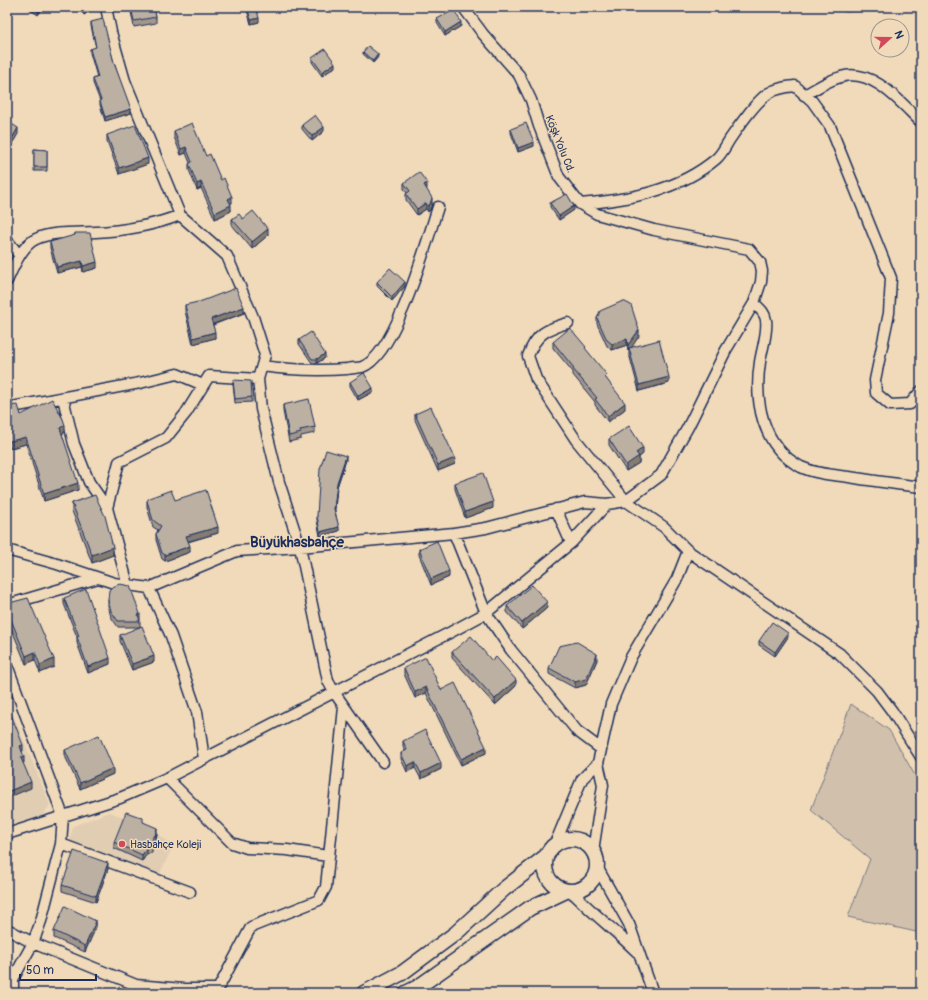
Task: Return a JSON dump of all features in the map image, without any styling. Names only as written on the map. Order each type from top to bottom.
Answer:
[{"type":"street","points":[[106,7],[111,32],[125,81],[180,215],[227,256],[253,317],[265,355],[258,379],[261,409],[289,516],[300,548],[328,681],[344,707],[383,762]]},
{"type":"street","name":"Köşk Yolu Cd.","points":[[463,7],[483,34],[519,75],[531,100],[539,126],[559,177],[580,204],[597,214],[654,230],[748,250],[760,262],[762,271],[761,282],[754,303]]},
{"type":"street","points":[[804,94],[842,76],[862,77],[883,86],[921,122]]},
{"type":"street","points":[[580,204],[614,202],[659,191],[693,174],[717,158],[740,124],[768,93],[784,87],[796,86],[830,126],[891,278],[889,313],[875,380],[876,393],[890,404],[910,404],[921,391]]},
{"type":"street","points":[[262,366],[290,370],[337,370],[363,367],[381,353],[411,293],[438,207]]},
{"type":"street","points":[[7,281],[19,255],[35,239],[71,232],[96,232],[128,227],[164,221],[180,215]]},
{"type":"street","points":[[7,240],[19,255]]},
{"type":"street","points":[[7,550],[57,564],[114,583],[149,588],[237,551],[300,548],[454,533],[486,528],[585,502],[607,504],[626,501],[661,475],[688,427],[726,350],[754,303],[764,314],[766,323],[758,375],[759,405],[768,433],[778,448],[788,458],[802,467],[818,473],[921,487]]},
{"type":"street","points":[[568,323],[543,332],[532,343],[528,356],[536,379],[576,440],[626,501],[664,527],[688,551],[840,654],[876,691],[892,710],[921,757]]},
{"type":"street","points":[[7,408],[177,374],[203,385]]},
{"type":"street","points":[[107,508],[119,462],[166,438],[186,413],[209,376],[258,379]]},
{"type":"street","points":[[63,398],[74,444],[89,482],[107,508],[128,585]]},
{"type":"street","points":[[7,834],[120,798],[167,778],[486,613],[572,543],[607,504]]},
{"type":"street","points":[[556,509],[572,543]]},
{"type":"street","points":[[454,533],[486,613],[510,650],[577,731],[601,749]]},
{"type":"street","points":[[652,993],[629,924],[597,867],[593,851],[603,785],[598,763],[611,704],[631,657],[676,579],[688,551]]},
{"type":"street","points":[[7,605],[98,578]]},
{"type":"street","points":[[149,588],[171,636],[196,712],[204,759]]},
{"type":"street","points":[[7,666],[63,816],[61,844],[33,943],[13,979],[13,993]]},
{"type":"street","points":[[7,928],[33,943],[136,985],[218,991],[251,927],[319,900],[326,887],[344,707]]},
{"type":"street","points":[[364,993],[402,973],[456,933],[504,889],[546,857],[555,844],[582,779],[598,763]]},
{"type":"street","points":[[167,778],[232,843],[247,848],[286,850],[328,856]]},
{"type":"street","points":[[555,844],[565,839],[576,839],[586,843],[593,851]]},
{"type":"street","points":[[61,844],[190,892]]},
{"type":"street","points":[[546,857],[545,868],[548,878],[556,887],[569,891],[587,908],[614,928],[640,955]]},
{"type":"street","points":[[406,993],[418,987],[530,908],[569,891],[587,886],[594,878],[597,867]]},
{"type":"shaded area","points":[[833,7],[911,7],[846,12]]},
{"type":"shaded area","points":[[7,699],[50,805],[41,817],[7,825]]},
{"type":"shaded area","points":[[851,704],[889,730],[921,786],[921,933],[848,917],[870,859],[811,810]]},
{"type":"shaded area","name":"Hasbahçe Koleji","points":[[109,812],[143,824],[173,845],[159,876],[69,843],[73,826]]},
{"type":"building","points":[[81,7],[89,7],[84,11]]},
{"type":"building","points":[[131,7],[154,7],[156,17],[134,21]]},
{"type":"building","points":[[247,7],[256,7],[259,18],[251,20]]},
{"type":"building","points":[[454,10],[461,22],[445,32],[437,19]]},
{"type":"building","points":[[103,19],[114,63],[131,109],[105,117],[100,101],[101,100],[93,79],[98,77],[90,49],[96,47],[91,22]]},
{"type":"building","points":[[368,46],[378,54],[373,61],[363,52]]},
{"type":"building","points":[[325,49],[335,63],[322,72],[312,58]]},
{"type":"building","points":[[315,115],[324,127],[312,136],[302,125]]},
{"type":"building","points":[[7,121],[18,128],[7,147]]},
{"type":"building","points":[[192,123],[206,156],[210,154],[221,180],[224,178],[232,197],[228,199],[231,205],[215,213],[201,182],[197,184],[189,164],[192,162],[186,147],[181,149],[174,131]]},
{"type":"building","points":[[526,123],[534,142],[518,148],[511,129]]},
{"type":"building","points":[[135,125],[148,158],[119,168],[107,135]]},
{"type":"building","points":[[34,149],[47,150],[47,167],[34,167]]},
{"type":"building","points":[[419,172],[427,183],[424,185],[432,198],[428,206],[426,203],[417,209],[406,194],[410,191],[404,183]]},
{"type":"building","points":[[567,194],[574,206],[559,216],[550,203]]},
{"type":"building","points":[[253,211],[268,229],[252,242],[232,219],[239,214],[243,219]]},
{"type":"building","points":[[75,233],[90,233],[97,262],[83,266],[82,261],[57,267],[50,242],[75,235]]},
{"type":"building","points":[[390,268],[405,282],[392,297],[377,282]]},
{"type":"building","points":[[236,288],[244,307],[211,319],[215,332],[193,338],[185,305],[202,301]]},
{"type":"building","points":[[623,301],[631,305],[639,330],[628,345],[627,339],[612,344],[607,340],[597,318],[600,311]]},
{"type":"building","points":[[570,328],[607,375],[605,377],[625,403],[608,416],[595,399],[597,398],[553,342]]},
{"type":"building","points":[[311,332],[325,354],[317,359],[312,359],[299,340]]},
{"type":"building","points":[[659,340],[669,377],[639,385],[629,348]]},
{"type":"building","points":[[364,373],[373,388],[358,396],[350,382]]},
{"type":"building","points":[[233,380],[251,381],[252,397],[235,399]]},
{"type":"building","points":[[52,399],[65,425],[60,428],[78,483],[44,494],[26,437],[7,442],[7,406],[18,405],[21,415]]},
{"type":"building","points":[[309,399],[315,427],[300,430],[301,433],[289,436],[283,405]]},
{"type":"building","points":[[431,407],[455,458],[438,465],[415,414]]},
{"type":"building","points":[[629,426],[643,448],[636,453],[639,456],[626,465],[609,439]]},
{"type":"building","points":[[326,450],[346,456],[337,483],[334,509],[339,527],[320,532],[317,516],[320,469]]},
{"type":"building","points":[[483,473],[493,502],[465,512],[455,483]]},
{"type":"building","points":[[171,490],[175,500],[206,490],[218,527],[186,536],[190,546],[165,555],[162,553],[156,534],[161,526],[153,520],[147,501],[149,498]]},
{"type":"building","points":[[95,495],[105,516],[113,547],[92,555],[72,503]]},
{"type":"building","points":[[437,541],[449,571],[431,579],[419,549]]},
{"type":"building","points":[[120,584],[130,586],[140,614],[138,615],[140,621],[118,621],[111,611],[108,600],[109,590]]},
{"type":"building","points":[[532,585],[547,602],[522,623],[507,606]]},
{"type":"building","points":[[86,589],[110,658],[88,667],[77,637],[79,636],[64,598]]},
{"type":"building","points":[[28,598],[54,659],[40,665],[35,652],[26,656],[7,610],[7,607],[10,606],[9,603]]},
{"type":"building","points":[[772,622],[788,633],[775,652],[759,641]]},
{"type":"building","points":[[142,626],[154,656],[132,664],[120,635]]},
{"type":"building","points":[[471,636],[492,661],[496,657],[516,680],[495,699],[452,652]]},
{"type":"building","points":[[577,642],[597,654],[586,679],[575,682],[549,668],[559,646]]},
{"type":"building","points":[[426,657],[441,690],[455,683],[486,747],[461,759],[426,687],[415,692],[404,668]]},
{"type":"building","points":[[7,704],[23,745],[20,746],[24,757],[21,758],[31,782],[7,792]]},
{"type":"building","points":[[425,730],[441,763],[421,773],[415,762],[407,766],[401,753],[407,750],[403,741]]},
{"type":"building","points":[[99,735],[113,768],[80,783],[65,750]]},
{"type":"building","name":"Hasbahçe Koleji","points":[[126,812],[143,818],[143,822],[157,828],[155,836],[153,836],[152,847],[147,848],[142,855],[114,842]]},
{"type":"building","points":[[74,851],[108,863],[96,896],[62,885]]},
{"type":"building","points":[[65,906],[96,921],[85,946],[54,931]]},
{"type":"place","name":"Hasbahçe Koleji","points":[[122,844]]},
{"type":"district","name":"Büyükhasbahçe","points":[[297,542]]}]
